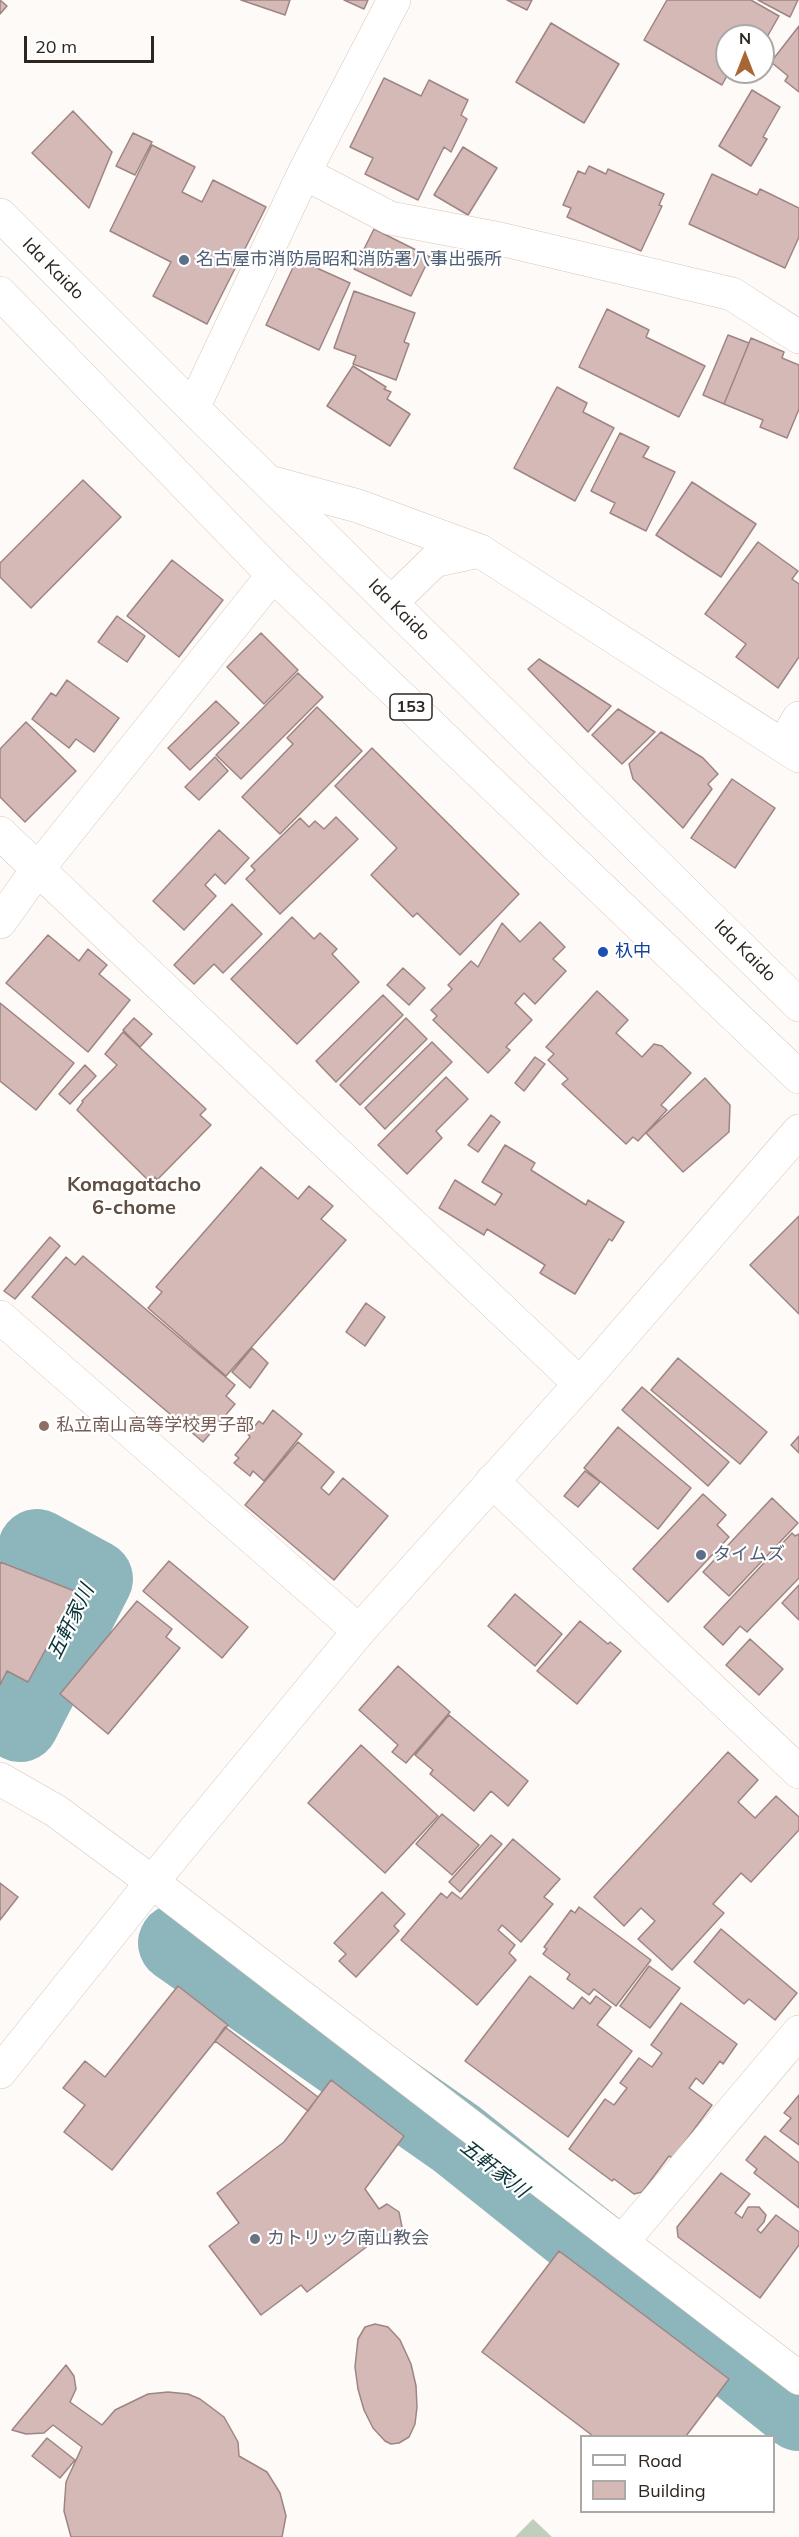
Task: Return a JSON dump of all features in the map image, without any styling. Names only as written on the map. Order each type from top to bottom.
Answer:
[{"type":"main road","points":[[193,408],[304,173],[394,0]]},
{"type":"main road","points":[[304,173],[390,218],[500,239],[732,294],[799,337]]},
{"type":"main road","name":"Ida Kaido","points":[[0,215],[799,1005]]},
{"type":"main road","name":"153","points":[[0,293],[273,575],[799,1077]]},
{"type":"main road","points":[[268,482],[358,506],[480,551],[794,740]]},
{"type":"main road","points":[[391,603],[434,561],[480,551]]},
{"type":"main road","points":[[0,922],[37,870],[273,575]]},
{"type":"main road","points":[[0,833],[580,1384]]},
{"type":"main road","points":[[0,2073],[152,1882],[359,1631],[580,1384],[799,1131]]},
{"type":"main road","points":[[0,1317],[359,1631]]},
{"type":"main road","points":[[492,1481],[799,1772]]},
{"type":"main road","points":[[0,1779],[56,1811],[152,1882],[799,2378]]},
{"type":"main road","points":[[622,2242],[799,2032]]},
{"type":"green space","points":[[533,2519],[552,2537],[515,2537]]},
{"type":"building","points":[[0,0],[7,6],[0,14]]},
{"type":"building","points":[[241,0],[290,0],[285,15]]},
{"type":"building","points":[[344,0],[368,0],[364,9]]},
{"type":"building","points":[[507,0],[532,0],[527,10]]},
{"type":"building","points":[[667,0],[751,0],[779,16],[774,24],[715,24],[715,81],[644,40]]},
{"type":"building","points":[[758,0],[798,0],[790,17]]},
{"type":"building","points":[[551,23],[619,64],[584,123],[516,82]]},
{"type":"building","points":[[799,26],[799,92],[785,81],[788,76],[775,65],[775,57]]},
{"type":"building","points":[[384,78],[421,96],[429,80],[468,100],[461,115],[467,119],[451,152],[444,147],[418,200],[365,174],[373,158],[350,147]]},
{"type":"building","points":[[752,90],[780,107],[763,137],[767,139],[751,166],[719,146]]},
{"type":"building","points":[[73,111],[112,152],[89,208],[32,153]]},
{"type":"building","points":[[133,133],[152,142],[135,175],[116,166]]},
{"type":"building","points":[[152,145],[195,167],[182,192],[202,202],[213,180],[266,207],[207,324],[153,296],[171,262],[110,231]]},
{"type":"building","points":[[463,147],[497,168],[468,215],[434,195]]},
{"type":"building","points":[[589,166],[606,174],[608,169],[664,194],[659,205],[662,206],[641,251],[567,217],[571,208],[563,205],[578,171],[585,174]]},
{"type":"building","points":[[712,174],[757,195],[760,189],[799,208],[799,237],[785,268],[689,224]]},
{"type":"building","points":[[374,229],[430,257],[411,296],[354,269]]},
{"type":"building","points":[[297,259],[350,283],[319,350],[266,325]]},
{"type":"building","points":[[354,291],[415,313],[404,342],[409,344],[396,380],[353,364],[356,356],[334,348]]},
{"type":"building","points":[[607,309],[649,330],[646,337],[705,366],[679,417],[579,367]]},
{"type":"building","points":[[728,335],[749,343],[724,404],[703,395]]},
{"type":"building","points":[[751,338],[784,352],[782,358],[799,365],[799,409],[787,438],[760,427],[763,420],[724,404]]},
{"type":"building","points":[[353,366],[386,387],[384,389],[391,392],[387,399],[410,414],[390,446],[327,406]]},
{"type":"building","points":[[557,387],[587,403],[583,412],[614,428],[575,501],[514,468]]},
{"type":"building","points":[[620,433],[649,447],[643,457],[675,472],[646,531],[610,513],[615,503],[591,491]]},
{"type":"building","points":[[83,480],[121,517],[31,608],[0,577],[0,563]]},
{"type":"building","points":[[692,482],[756,524],[721,577],[656,535]]},
{"type":"building","points":[[758,542],[798,571],[792,579],[799,584],[799,657],[778,688],[736,657],[746,644],[705,614]]},
{"type":"building","points":[[172,560],[223,600],[179,657],[127,616]]},
{"type":"building","points":[[117,616],[145,636],[127,662],[98,642]]},
{"type":"building","points":[[261,633],[298,670],[264,704],[227,667]]},
{"type":"building","points":[[539,659],[611,706],[588,732],[528,669]]},
{"type":"building","points":[[298,673],[323,697],[241,779],[216,755]]},
{"type":"building","points":[[67,680],[119,718],[94,752],[76,739],[69,748],[32,719],[51,693],[56,696]]},
{"type":"building","points":[[216,701],[239,723],[190,770],[168,748]]},
{"type":"building","points":[[317,707],[362,751],[280,834],[242,797],[293,744],[287,738]]},
{"type":"building","points":[[618,709],[655,732],[622,764],[592,735]]},
{"type":"building","points":[[26,722],[76,771],[25,822],[0,797],[0,749]]},
{"type":"building","points":[[661,732],[703,758],[718,774],[708,784],[712,789],[683,828],[633,779],[629,764]]},
{"type":"building","points":[[372,748],[519,894],[460,955],[417,913],[413,917],[371,875],[397,848],[335,786]]},
{"type":"building","points":[[215,757],[228,771],[199,800],[185,787]]},
{"type":"building","points":[[732,779],[775,808],[735,868],[691,838]]},
{"type":"building","points":[[336,817],[358,839],[280,914],[246,879],[255,870],[251,866],[300,818],[309,827],[315,821],[324,829]]},
{"type":"building","points":[[219,830],[249,858],[225,884],[215,874],[205,885],[216,896],[184,930],[153,901]]},
{"type":"building","points":[[232,904],[262,934],[223,973],[214,964],[194,984],[174,965]]},
{"type":"building","points":[[292,917],[314,939],[320,933],[337,949],[332,954],[359,982],[297,1044],[231,979]]},
{"type":"building","points":[[540,922],[565,947],[553,959],[566,971],[535,1004],[524,993],[515,1003],[532,1020],[506,1047],[510,1050],[488,1073],[433,1020],[437,1016],[431,1010],[452,989],[448,985],[471,961],[478,967],[502,923],[520,942]]},
{"type":"building","points":[[48,935],[79,961],[88,949],[107,965],[99,974],[130,1000],[88,1052],[6,983]]},
{"type":"building","points":[[403,968],[425,988],[409,1005],[387,985]]},
{"type":"building","points":[[597,991],[628,1020],[616,1033],[642,1057],[654,1044],[662,1046],[691,1073],[661,1105],[667,1110],[638,1141],[633,1137],[626,1144],[562,1084],[568,1079],[548,1060],[554,1054],[546,1047]]},
{"type":"building","points":[[383,995],[403,1015],[336,1082],[316,1061]]},
{"type":"building","points":[[0,1003],[74,1063],[36,1110],[0,1081]]},
{"type":"building","points":[[134,1018],[152,1034],[140,1047],[123,1030]]},
{"type":"building","points":[[406,1018],[427,1039],[360,1105],[340,1085]]},
{"type":"building","points":[[123,1032],[206,1109],[200,1115],[211,1125],[157,1180],[155,1177],[150,1182],[77,1110],[82,1101],[117,1065],[105,1054]]},
{"type":"building","points":[[432,1042],[452,1062],[385,1129],[365,1108]]},
{"type":"building","points":[[535,1057],[545,1064],[524,1091],[515,1083]]},
{"type":"building","points":[[85,1065],[96,1076],[70,1104],[59,1094]]},
{"type":"building","points":[[446,1077],[468,1099],[436,1131],[442,1138],[407,1174],[378,1145]]},
{"type":"building","points":[[705,1078],[730,1105],[729,1132],[683,1172],[646,1133]]},
{"type":"building","points":[[491,1115],[500,1122],[478,1152],[468,1145]]},
{"type":"building","points":[[505,1145],[535,1163],[531,1170],[586,1205],[588,1200],[624,1222],[612,1241],[609,1239],[575,1294],[540,1273],[545,1265],[487,1229],[484,1235],[439,1208],[455,1180],[495,1205],[502,1194],[482,1182]]},
{"type":"building","points":[[261,1167],[298,1199],[309,1186],[333,1206],[321,1219],[346,1240],[226,1376],[148,1308],[162,1292],[156,1287]]},
{"type":"building","points":[[799,1216],[799,1314],[750,1265]]},
{"type":"building","points":[[50,1237],[60,1246],[15,1299],[4,1291]]},
{"type":"building","points":[[83,1256],[235,1385],[226,1396],[235,1404],[203,1442],[32,1297],[66,1257],[75,1265]]},
{"type":"building","points":[[366,1303],[385,1317],[365,1346],[346,1332]]},
{"type":"building","points":[[252,1348],[268,1363],[250,1388],[232,1372]]},
{"type":"building","points":[[678,1358],[767,1432],[740,1464],[651,1390]]},
{"type":"building","points":[[642,1387],[729,1462],[708,1486],[622,1410]]},
{"type":"building","points":[[273,1410],[302,1434],[264,1481],[253,1471],[250,1476],[234,1463],[239,1458],[235,1455],[250,1437],[248,1434],[259,1421],[263,1424]]},
{"type":"building","points":[[618,1427],[691,1488],[658,1529],[584,1468]]},
{"type":"building","points":[[799,1436],[799,1453],[791,1445]]},
{"type":"building","points":[[298,1442],[334,1472],[321,1488],[329,1495],[343,1478],[388,1516],[334,1580],[245,1505]]},
{"type":"building","points":[[585,1471],[600,1482],[578,1507],[564,1496]]},
{"type":"building","points":[[703,1494],[726,1515],[717,1525],[729,1537],[668,1602],[633,1569]]},
{"type":"building","points":[[772,1498],[798,1523],[729,1596],[703,1572]]},
{"type":"building","points":[[792,1533],[795,1536],[799,1534],[799,1578],[747,1632],[740,1626],[723,1645],[704,1627]]},
{"type":"building","points":[[169,1561],[248,1627],[222,1658],[143,1591]]},
{"type":"building","points":[[0,1562],[77,1592],[28,1682],[7,1671],[0,1685]]},
{"type":"building","points":[[799,1585],[799,1620],[782,1603]]},
{"type":"building","points":[[515,1594],[562,1634],[535,1666],[488,1626]]},
{"type":"building","points":[[137,1601],[172,1629],[166,1637],[180,1648],[108,1734],[60,1694]]},
{"type":"building","points":[[580,1621],[608,1644],[610,1642],[621,1651],[577,1704],[537,1671]]},
{"type":"building","points":[[750,1639],[783,1669],[759,1695],[726,1665]]},
{"type":"building","points":[[398,1666],[450,1712],[406,1763],[392,1752],[398,1745],[359,1710]]},
{"type":"building","points":[[449,1715],[528,1781],[508,1806],[491,1791],[474,1811],[430,1774],[433,1770],[415,1755]]},
{"type":"building","points":[[361,1745],[438,1816],[385,1873],[308,1803]]},
{"type":"building","points":[[728,1752],[758,1780],[738,1802],[755,1818],[776,1796],[799,1817],[799,1830],[751,1882],[741,1873],[713,1904],[724,1913],[672,1970],[638,1939],[655,1921],[641,1908],[624,1926],[594,1897]]},
{"type":"building","points":[[442,1814],[479,1845],[452,1875],[416,1844]]},
{"type":"building","points":[[491,1835],[502,1844],[460,1892],[449,1882]]},
{"type":"building","points":[[513,1839],[560,1879],[544,1897],[553,1904],[521,1942],[502,1925],[498,1930],[515,1945],[509,1953],[516,1960],[477,2005],[401,1940],[441,1893],[447,1898],[452,1892],[461,1899]]},
{"type":"building","points":[[0,1883],[18,1897],[0,1920]]},
{"type":"building","points":[[382,1892],[405,1914],[394,1926],[399,1931],[356,1977],[339,1961],[346,1954],[334,1943]]},
{"type":"building","points":[[579,1907],[651,1960],[616,2006],[594,1989],[589,1995],[567,1979],[570,1974],[543,1954],[547,1949],[544,1947],[571,1910],[575,1913]]},
{"type":"building","points":[[721,1929],[797,1993],[775,2020],[749,1999],[744,2004],[694,1962]]},
{"type":"building","points":[[649,1966],[680,1988],[650,2028],[620,2006]]},
{"type":"building","points":[[530,1976],[573,2009],[582,1997],[590,2004],[596,1996],[611,2007],[597,2025],[632,2051],[568,2137],[465,2061]]},
{"type":"building","points":[[178,1986],[228,2025],[112,2170],[64,2132],[85,2105],[63,2088],[85,2061],[105,2077]]},
{"type":"building","points":[[681,2003],[737,2044],[723,2064],[720,2061],[703,2084],[696,2078],[689,2088],[712,2105],[673,2158],[669,2156],[642,2192],[634,2194],[614,2179],[612,2181],[569,2149],[605,2099],[614,2105],[627,2088],[620,2083],[639,2058],[652,2067],[662,2053],[651,2045]]},
{"type":"building","points":[[225,2027],[318,2097],[308,2111],[215,2041]]},
{"type":"building","points":[[331,2080],[404,2136],[365,2189],[379,2209],[387,2204],[399,2212],[402,2227],[393,2234],[381,2236],[307,2292],[301,2285],[261,2315],[209,2246],[239,2223],[217,2193],[284,2142]]},
{"type":"building","points":[[799,2095],[799,2145],[780,2131],[791,2118],[784,2113]]},
{"type":"building","points":[[765,2136],[799,2163],[799,2208],[754,2173],[757,2169],[746,2160]]},
{"type":"building","points":[[721,2173],[750,2194],[735,2213],[742,2218],[748,2207],[759,2207],[766,2215],[764,2222],[757,2230],[761,2233],[776,2215],[799,2232],[799,2245],[760,2298],[678,2237],[677,2227]]},
{"type":"building","points":[[559,2251],[729,2379],[687,2435],[592,2435],[482,2352]]},
{"type":"building","points":[[375,2324],[388,2327],[400,2340],[411,2364],[416,2386],[415,2424],[409,2437],[399,2443],[391,2444],[385,2441],[373,2428],[364,2410],[358,2389],[355,2367],[358,2339],[365,2327]]},
{"type":"building","points":[[66,2365],[74,2376],[76,2389],[70,2402],[102,2425],[115,2410],[148,2394],[168,2392],[188,2394],[200,2399],[224,2417],[238,2442],[239,2456],[267,2472],[280,2493],[286,2516],[282,2537],[71,2537],[64,2511],[66,2482],[82,2447],[53,2425],[44,2433],[26,2434],[12,2430]]},
{"type":"building","points":[[47,2438],[75,2460],[60,2478],[32,2456]]},
{"type":"waterway","name":"五軒家川","points":[[20,1723],[94,1579],[37,1548]]},
{"type":"waterway","name":"五軒家川","points":[[177,1943],[457,2139],[799,2412]]},
{"type":"place","name":"名古屋市消防局昭和消防署八事出張所","points":[[184,260]]},
{"type":"place","name":"杁中","points":[[603,952]]},
{"type":"place","name":"私立南山高等学校男子部","points":[[44,1426]]},
{"type":"place","name":"タイムズ","points":[[701,1555]]},
{"type":"place","name":"カトリック南山教会","points":[[255,2239]]},
{"type":"district","name":"Komagatacho 6-chome","points":[[134,1196]]}]
